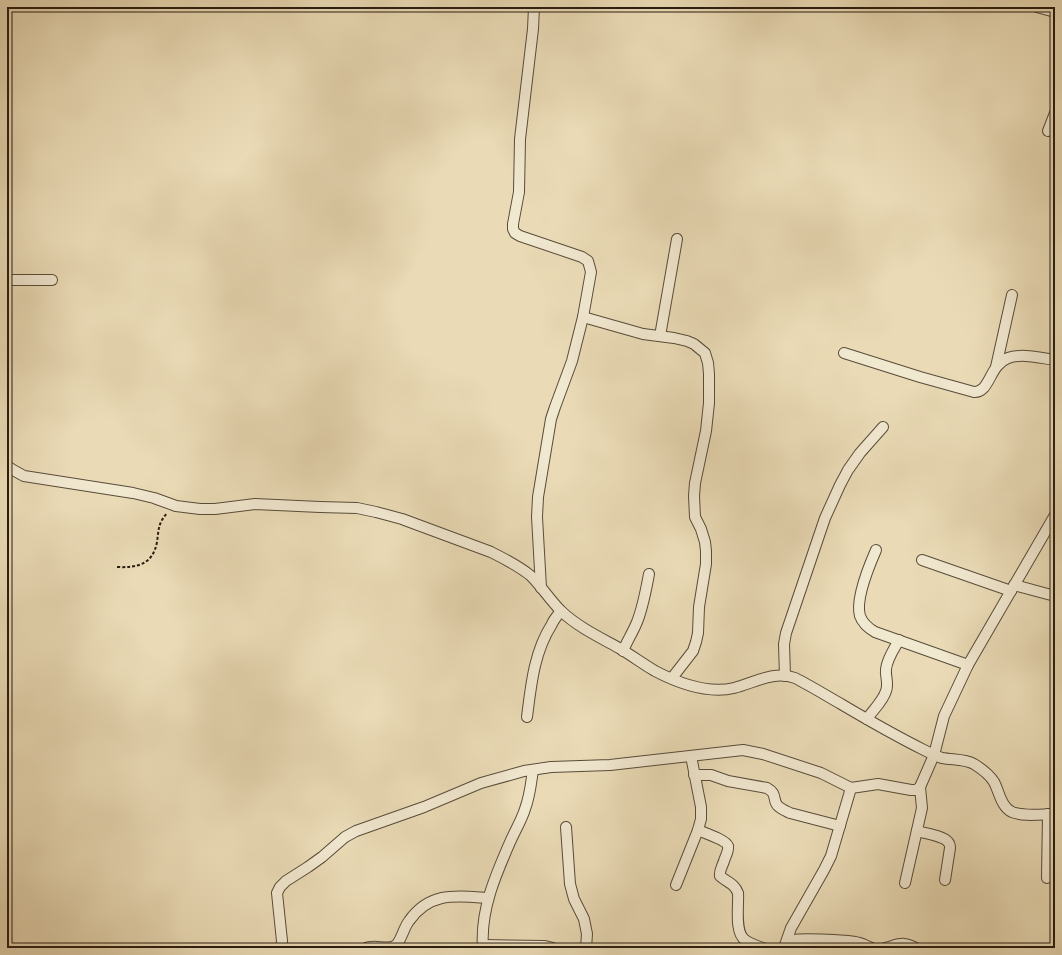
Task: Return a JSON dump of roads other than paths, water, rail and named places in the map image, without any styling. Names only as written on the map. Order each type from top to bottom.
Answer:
[{"type":"street","points":[[534,7],[533,29],[520,138],[519,192],[512,224],[513,229],[515,233],[520,236],[582,257],[588,261],[591,272],[583,317],[572,361],[551,419],[538,497],[537,517],[541,588]]},
{"type":"street","points":[[1037,7],[1055,12]]},
{"type":"street","points":[[1048,131],[1055,113]]},
{"type":"street","points":[[660,336],[676,239]]},
{"type":"street","points":[[7,280],[52,280]]},
{"type":"street","points":[[996,367],[1012,295]]},
{"type":"street","points":[[583,317],[637,332],[674,338],[694,344],[705,353],[708,363],[709,403],[706,431],[695,483],[694,496],[695,517],[705,542],[706,564],[699,607],[698,633],[696,642],[693,651],[672,678]]},
{"type":"street","points":[[844,353],[974,392],[981,391],[984,388],[996,367],[1006,359],[1028,356],[1055,360]]},
{"type":"street","points":[[785,676],[784,644],[786,632],[825,518],[848,470],[860,452],[883,427]]},
{"type":"street","points":[[7,466],[24,476],[134,492],[176,506],[200,509],[215,509],[255,504],[357,508],[402,519],[498,555],[531,577],[561,611],[581,626],[656,671],[681,682],[697,687],[722,689],[734,688],[766,678],[785,676],[794,678],[900,738],[932,759],[942,758],[971,762],[988,774],[994,782],[1003,802],[1011,811],[1021,814],[1052,814],[1047,878]]},
{"type":"street","points":[[905,883],[922,808],[922,784],[932,759],[944,716],[968,665],[1055,515]]},
{"type":"street","points":[[876,550],[861,590],[860,615],[863,622],[868,628],[875,632],[968,665]]},
{"type":"street","points":[[922,560],[1013,588],[1055,596]]},
{"type":"street","points":[[623,651],[640,614],[649,574]]},
{"type":"street","points":[[527,717],[536,658],[544,639],[561,611]]},
{"type":"street","points":[[866,719],[883,698],[887,685],[886,669],[899,640]]},
{"type":"street","points":[[281,948],[282,941],[277,899],[280,887],[286,881],[322,857],[345,837],[356,831],[481,783],[501,777],[551,767],[610,765],[738,750],[752,751],[821,773],[851,788],[878,784],[916,790],[922,784]]},
{"type":"street","points":[[676,885],[701,819],[701,807],[690,756]]},
{"type":"street","points":[[533,770],[525,809],[488,898],[482,929],[483,946],[545,946],[553,948]]},
{"type":"street","points":[[694,775],[711,775],[728,782],[767,788],[774,793],[778,807],[790,813],[840,826]]},
{"type":"street","points":[[784,948],[791,928],[831,856],[851,788]]},
{"type":"street","points":[[566,827],[570,884],[574,898],[584,919],[586,928],[586,948]]},
{"type":"street","points":[[698,830],[719,839],[728,846],[728,850],[720,870],[720,876],[737,889],[739,928],[743,939],[763,948]]},
{"type":"street","points":[[917,831],[947,840],[950,844],[945,880]]},
{"type":"street","points":[[366,948],[373,946],[390,948],[397,945],[410,919],[422,907],[430,902],[449,896],[488,898]]},
{"type":"street","points":[[784,948],[788,944],[799,939],[852,941],[860,942],[872,948]]},
{"type":"street","points":[[885,948],[902,943],[916,948]]}]
